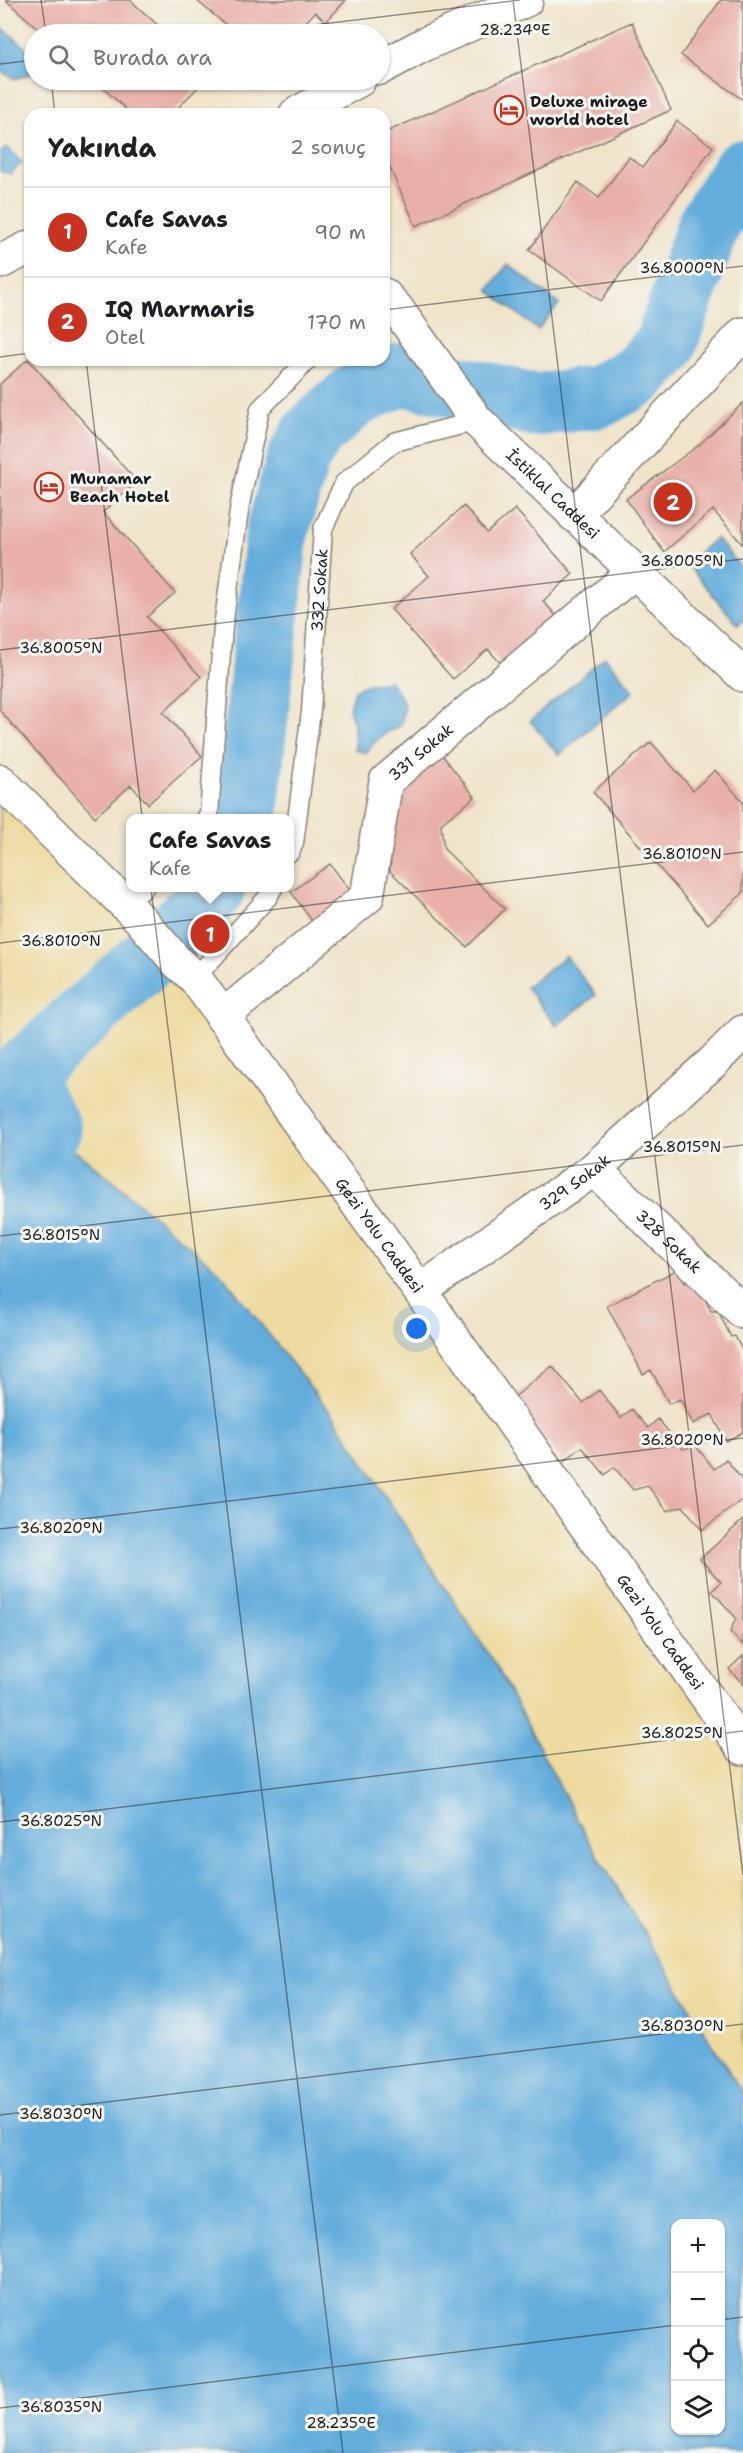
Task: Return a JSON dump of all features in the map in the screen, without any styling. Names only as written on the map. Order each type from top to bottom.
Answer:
[{"type":"street","points":[[390,63],[425,44],[526,0]]},
{"type":"street","points":[[307,108],[340,90]]},
{"type":"street","points":[[0,262],[24,250]]},
{"type":"street","name":"İstiklal Caddesi","points":[[390,310],[477,421],[743,675]]},
{"type":"street","points":[[574,514],[743,334]]},
{"type":"street","name":"331 Sokak","points":[[222,1017],[367,897],[386,781],[634,572]]},
{"type":"street","name":"Gezi Yolu Caddesi","points":[[0,781],[136,903],[222,1017],[420,1291],[743,1748]]},
{"type":"street","name":"329 Sokak","points":[[420,1291],[594,1169],[743,1032]]},
{"type":"street","name":"328 Sokak","points":[[594,1169],[743,1312]]},
{"type":"lane","points":[[209,814],[223,627],[240,504],[260,409],[302,366]]},
{"type":"lane","name":"332 Sokak","points":[[294,843],[311,711],[323,530],[344,483],[394,442],[477,421]]},
{"type":"lane","points":[[186,971],[271,892]]},
{"type":"sand","points":[[0,781],[139,918],[743,1748],[743,2095],[587,1838],[498,1669],[334,1417],[123,1189],[50,1129],[0,1098]]},
{"type":"water","points":[[0,26],[24,47],[24,76],[15,79],[2,72]]},
{"type":"water","points":[[7,147],[22,163],[10,174],[0,171],[0,153]]},
{"type":"water","points":[[508,264],[559,304],[538,330],[488,290]]},
{"type":"water","points":[[716,538],[743,570],[743,621],[738,625],[686,563]]},
{"type":"water","points":[[605,657],[634,691],[559,755],[530,721]]},
{"type":"water","points":[[389,681],[403,702],[404,712],[400,726],[377,740],[367,753],[355,750],[354,724],[349,709],[354,690],[369,684]]},
{"type":"water","points":[[566,956],[596,995],[556,1026],[526,987]]},
{"type":"water","points":[[0,1098],[50,1129],[219,1271],[334,1417],[498,1669],[587,1838],[743,2095],[743,2453],[0,2453]]},
{"type":"building","points":[[6,0],[130,0],[156,24],[33,24]]},
{"type":"building","points":[[196,0],[346,0],[326,22],[315,12],[304,24],[225,24]]},
{"type":"building","points":[[721,0],[743,0],[743,100],[681,55]]},
{"type":"building","points":[[632,22],[671,110],[416,226],[390,168],[390,130]]},
{"type":"building","points":[[106,90],[195,90],[178,108],[125,108]]},
{"type":"building","points":[[677,121],[713,147],[601,301],[529,250],[578,182],[599,198],[629,157],[643,167]]},
{"type":"building","points":[[24,363],[24,366],[34,366],[137,482],[103,512],[175,593],[147,617],[201,677],[163,712],[202,756],[148,804],[131,785],[95,817],[0,711],[0,384]]},
{"type":"building","points":[[743,403],[743,545],[713,510],[664,552],[626,499],[699,445]]},
{"type":"building","points":[[464,506],[487,533],[515,509],[573,574],[543,601],[559,619],[504,667],[488,649],[453,679],[391,609],[429,576],[410,554]]},
{"type":"building","points":[[651,742],[693,790],[715,770],[743,802],[743,893],[708,924],[593,792]]},
{"type":"building","points":[[439,751],[475,797],[441,824],[444,849],[505,909],[467,947],[390,871],[395,807],[405,779]]},
{"type":"building","points":[[330,864],[352,893],[312,921],[291,892]]},
{"type":"building","points":[[678,1269],[685,1283],[694,1278],[711,1311],[718,1311],[731,1337],[735,1336],[743,1352],[743,1432],[726,1441],[712,1414],[693,1424],[680,1399],[669,1404],[651,1370],[643,1374],[607,1306]]},
{"type":"building","points":[[552,1366],[583,1403],[599,1390],[621,1418],[632,1409],[648,1428],[658,1419],[683,1449],[696,1446],[714,1469],[726,1459],[743,1481],[743,1499],[702,1530],[683,1506],[667,1511],[648,1486],[633,1490],[614,1467],[605,1475],[582,1447],[563,1462],[512,1399]]},
{"type":"building","points":[[743,1520],[743,1645],[730,1632],[736,1618],[712,1591],[721,1582],[700,1559]]},
{"type":"building","points":[[743,1656],[743,1684],[729,1669]]},
{"type":"waterway","points":[[246,814],[277,532],[298,459],[313,433],[354,396],[402,374],[536,405],[598,397],[637,376],[664,348],[709,224],[743,171]]},
{"type":"waterway","points":[[50,1129],[19,1075],[146,960],[211,892]]},
{"type":"place","name":"Deluxe mirage world hotel","points":[[509,110]]},
{"type":"place","name":"Munamar Beach Hotel","points":[[49,487]]},
{"type":"place","name":"IQ Marmaris","points":[[673,502]]},
{"type":"place","name":"Cafe Savas","points":[[210,934]]}]
